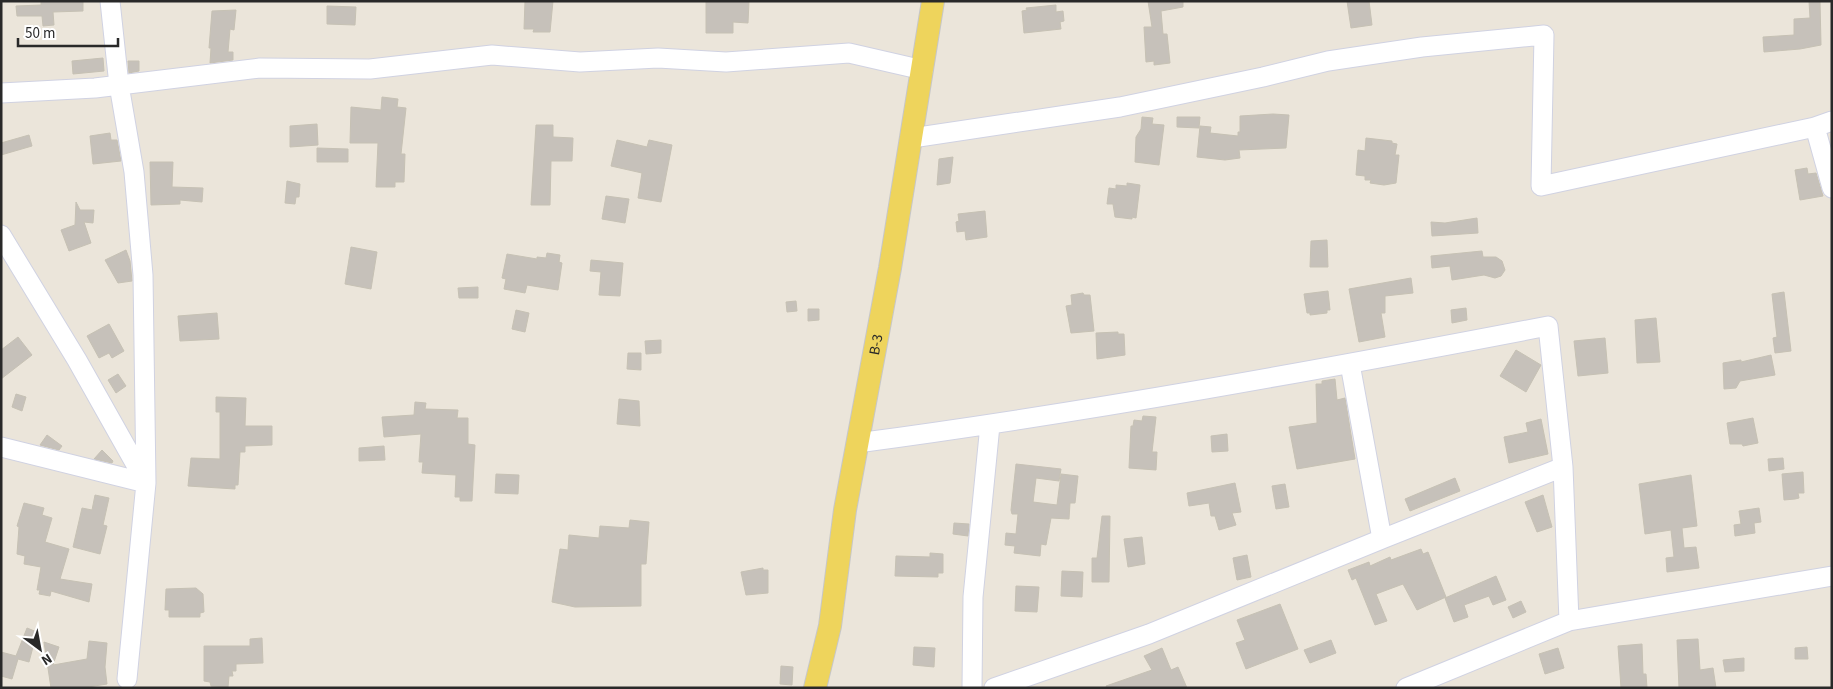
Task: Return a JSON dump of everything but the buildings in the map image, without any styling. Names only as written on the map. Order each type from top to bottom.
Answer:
[{"type":"main road","name":"B-3","points":[[815,688],[830,626],[845,510],[912,138],[934,1]]},
{"type":"street","points":[[110,1],[119,85],[134,172],[143,275],[146,483],[128,678]]},
{"type":"street","points":[[912,138],[1120,107],[1263,77],[1328,61],[1422,47],[1544,34],[1541,186],[1823,124],[1832,188]]},
{"type":"street","points":[[1,93],[95,88],[260,68],[370,69],[492,55],[580,62],[658,58],[726,62],[849,53],[923,70]]},
{"type":"street","points":[[1,235],[77,360],[146,483]]},
{"type":"street","points":[[858,443],[990,425],[1350,364],[1548,326],[1563,466],[1569,622]]},
{"type":"street","points":[[1350,364],[1382,539]]},
{"type":"street","points":[[972,688],[973,596],[990,425]]},
{"type":"street","points":[[1,446],[146,483]]},
{"type":"street","points":[[994,688],[1148,634],[1563,466]]},
{"type":"street","points":[[1406,688],[1569,622],[1832,576]]}]
